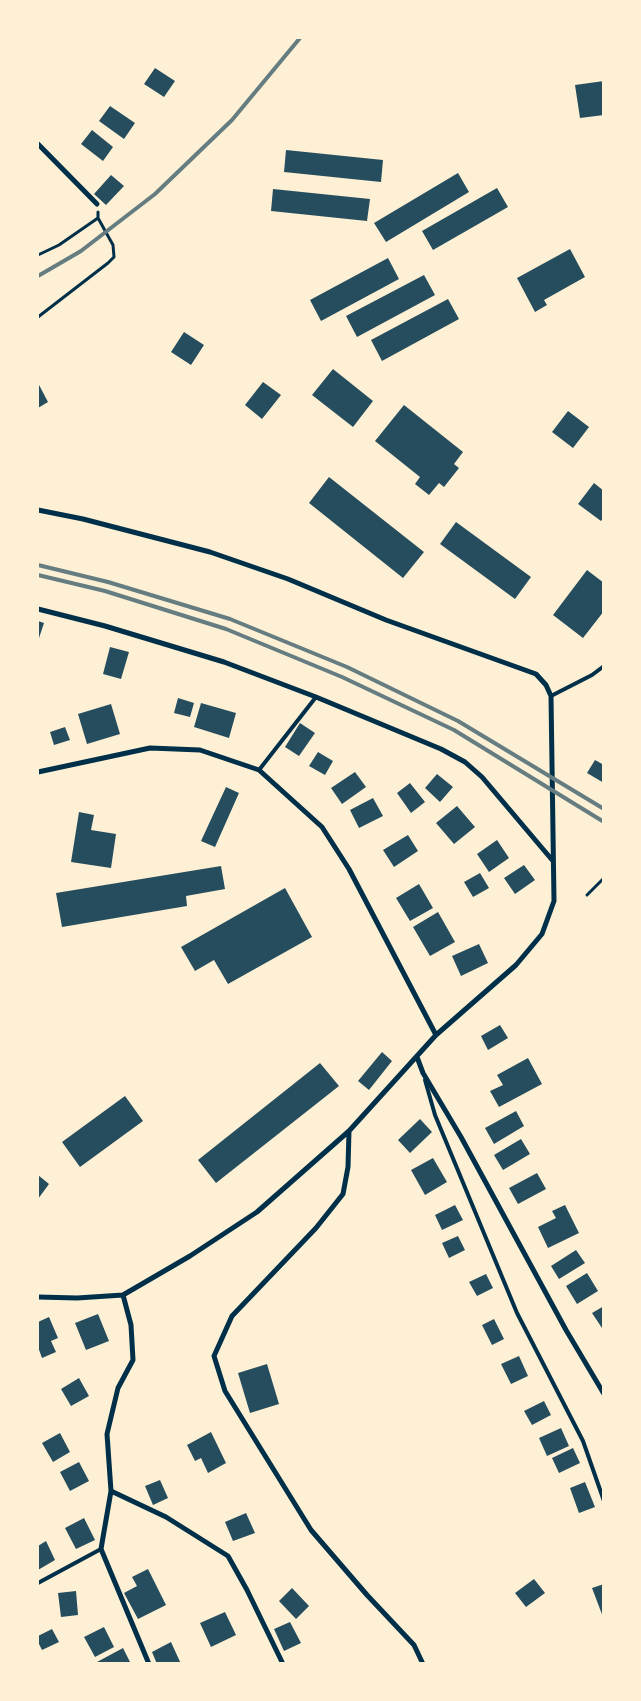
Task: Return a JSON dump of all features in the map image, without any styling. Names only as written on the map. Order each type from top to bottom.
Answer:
[{"type":"street","points":[[38,144],[97,204]]},
{"type":"street","points":[[38,510],[83,519],[210,552],[288,579],[386,620],[536,674],[546,685],[551,696],[554,901],[542,934],[516,965],[436,1036],[349,1131],[257,1212],[190,1256],[123,1295],[77,1298],[38,1297]]},
{"type":"street","points":[[38,609],[105,626],[224,662],[441,748],[465,762],[482,777],[553,862]]},
{"type":"street","points":[[38,772],[150,748],[200,750],[259,770],[322,827],[349,870],[436,1036]]},
{"type":"street","points":[[417,1057],[423,1073],[461,1137],[566,1330],[604,1394]]},
{"type":"street","points":[[349,1131],[348,1167],[342,1194],[316,1228],[232,1316],[214,1356],[225,1391],[311,1530],[414,1646],[423,1664]]},
{"type":"street","points":[[123,1295],[132,1324],[133,1360],[118,1388],[107,1434],[112,1491],[102,1549],[149,1664]]},
{"type":"street","points":[[112,1491],[166,1517],[228,1556],[247,1590],[283,1664]]},
{"type":"lane","points":[[551,696],[592,675],[604,666]]},
{"type":"lane","points":[[259,770],[316,697]]},
{"type":"lane","points":[[423,1073],[435,1115],[517,1313],[584,1441],[604,1501]]},
{"type":"lane","points":[[38,1582],[102,1549]]},
{"type":"path","points":[[38,317],[114,257],[113,245],[98,218],[97,204]]},
{"type":"path","points":[[38,255],[59,245],[98,218]]},
{"type":"path","points":[[587,895],[604,878]]},
{"type":"building","points":[[155,68],[175,81],[164,97],[144,84]]},
{"type":"building","points":[[604,81],[604,115],[580,118],[575,85]]},
{"type":"building","points":[[110,106],[135,123],[124,139],[99,121]]},
{"type":"building","points":[[92,130],[113,147],[103,161],[81,144]]},
{"type":"building","points":[[286,150],[383,160],[381,182],[284,172]]},
{"type":"building","points":[[458,173],[469,192],[386,242],[374,223]]},
{"type":"building","points":[[111,175],[124,186],[106,205],[94,194]]},
{"type":"building","points":[[497,188],[508,207],[433,250],[422,231]]},
{"type":"building","points":[[273,189],[370,199],[367,221],[271,211]]},
{"type":"building","points":[[570,249],[585,277],[544,300],[547,305],[535,312],[517,278]]},
{"type":"building","points":[[388,258],[399,279],[321,321],[310,300]]},
{"type":"building","points":[[424,275],[435,295],[357,337],[346,316]]},
{"type":"building","points":[[448,299],[459,319],[382,361],[371,340]]},
{"type":"building","points":[[184,332],[204,345],[191,365],[171,352]]},
{"type":"building","points":[[333,369],[373,401],[353,427],[312,395]]},
{"type":"building","points":[[263,382],[281,395],[262,419],[245,405]]},
{"type":"building","points":[[38,383],[48,402],[38,408]]},
{"type":"building","points":[[404,405],[463,452],[454,464],[459,468],[444,487],[439,483],[429,495],[415,484],[420,477],[375,441]]},
{"type":"building","points":[[568,411],[589,427],[573,448],[552,432]]},
{"type":"building","points":[[329,477],[424,552],[403,578],[309,503]]},
{"type":"building","points":[[594,483],[604,491],[604,517],[601,521],[578,504]]},
{"type":"building","points":[[456,522],[531,577],[515,599],[440,544]]},
{"type":"building","points":[[587,570],[604,583],[604,611],[583,638],[553,615]]},
{"type":"building","points":[[38,621],[44,623],[38,641]]},
{"type":"building","points":[[110,647],[129,652],[121,679],[103,674]]},
{"type":"building","points":[[178,698],[194,703],[190,717],[174,713]]},
{"type":"building","points":[[201,703],[236,713],[229,738],[194,727]]},
{"type":"building","points":[[111,704],[120,734],[87,744],[78,714]]},
{"type":"building","points":[[300,723],[315,733],[299,756],[285,747]]},
{"type":"building","points":[[65,727],[70,740],[54,745],[50,732]]},
{"type":"building","points":[[318,752],[333,761],[325,775],[309,766]]},
{"type":"building","points":[[595,760],[604,765],[604,783],[587,773]]},
{"type":"building","points":[[355,772],[366,787],[342,804],[331,788]]},
{"type":"building","points":[[437,774],[453,787],[440,802],[425,788]]},
{"type":"building","points":[[410,783],[425,802],[411,813],[397,793]]},
{"type":"building","points":[[226,787],[239,793],[215,847],[201,841]]},
{"type":"building","points":[[373,798],[383,816],[359,828],[350,810]]},
{"type":"building","points":[[457,806],[475,827],[454,844],[436,823]]},
{"type":"building","points":[[79,812],[94,815],[91,830],[116,834],[111,868],[71,862]]},
{"type":"building","points":[[408,835],[418,851],[394,867],[383,850]]},
{"type":"building","points":[[497,840],[509,858],[489,872],[477,854]]},
{"type":"building","points":[[524,865],[535,880],[515,894],[504,878]]},
{"type":"building","points":[[221,866],[225,889],[186,896],[187,906],[62,927],[56,893]]},
{"type":"building","points":[[480,873],[489,888],[473,897],[464,882]]},
{"type":"building","points":[[419,884],[433,908],[410,921],[396,898]]},
{"type":"building","points":[[285,888],[312,937],[228,984],[214,960],[195,971],[181,947]]},
{"type":"building","points":[[438,912],[455,942],[430,956],[413,927]]},
{"type":"building","points":[[479,944],[488,963],[461,976],[452,956]]},
{"type":"building","points":[[500,1025],[508,1038],[488,1050],[481,1036]]},
{"type":"building","points":[[382,1052],[392,1061],[369,1090],[358,1081]]},
{"type":"building","points":[[528,1058],[542,1084],[499,1107],[490,1091],[503,1085],[497,1075]]},
{"type":"building","points":[[320,1063],[339,1086],[216,1183],[198,1160]]},
{"type":"building","points":[[125,1096],[143,1121],[80,1167],[62,1142]]},
{"type":"building","points":[[516,1111],[524,1126],[494,1144],[485,1128]]},
{"type":"building","points":[[420,1119],[432,1132],[410,1153],[398,1140]]},
{"type":"building","points":[[521,1139],[530,1154],[503,1170],[494,1155]]},
{"type":"building","points":[[433,1158],[447,1182],[425,1195],[411,1170]]},
{"type":"building","points":[[537,1173],[546,1189],[518,1204],[509,1188]]},
{"type":"building","points":[[38,1175],[49,1184],[38,1199]]},
{"type":"building","points":[[455,1205],[463,1220],[442,1230],[435,1215]]},
{"type":"building","points":[[565,1205],[579,1233],[548,1248],[538,1227],[556,1218],[552,1211]]},
{"type":"building","points":[[458,1236],[465,1250],[449,1258],[442,1243]]},
{"type":"building","points":[[576,1250],[585,1263],[559,1279],[551,1266]]},
{"type":"building","points":[[587,1273],[598,1291],[577,1304],[566,1286]]},
{"type":"building","points":[[486,1274],[493,1288],[477,1296],[469,1282]]},
{"type":"building","points":[[604,1306],[604,1331],[592,1313]]},
{"type":"building","points":[[98,1314],[109,1341],[86,1350],[75,1323]]},
{"type":"building","points":[[49,1317],[58,1338],[51,1341],[56,1352],[42,1358],[38,1347],[38,1322]]},
{"type":"building","points":[[494,1319],[504,1339],[492,1345],[482,1325]]},
{"type":"building","points":[[519,1356],[528,1376],[511,1384],[501,1364]]},
{"type":"building","points":[[267,1364],[279,1404],[250,1413],[238,1373]]},
{"type":"building","points":[[79,1378],[89,1396],[71,1406],[61,1389]]},
{"type":"building","points":[[544,1401],[551,1415],[532,1425],[524,1411]]},
{"type":"building","points":[[561,1428],[569,1446],[547,1456],[539,1438]]},
{"type":"building","points":[[211,1432],[226,1463],[208,1473],[201,1458],[195,1461],[187,1445]]},
{"type":"building","points":[[60,1433],[70,1452],[53,1462],[42,1443]]},
{"type":"building","points":[[573,1448],[580,1463],[559,1473],[552,1458]]},
{"type":"building","points":[[79,1462],[89,1481],[70,1491],[60,1472]]},
{"type":"building","points":[[160,1480],[168,1498],[153,1505],[145,1486]]},
{"type":"building","points":[[585,1482],[595,1507],[579,1513],[570,1488]]},
{"type":"building","points":[[246,1513],[255,1533],[233,1541],[225,1522]]},
{"type":"building","points":[[84,1518],[95,1540],[76,1549],[65,1528]]},
{"type":"building","points":[[46,1541],[55,1560],[38,1570],[38,1546]]},
{"type":"building","points":[[148,1569],[166,1605],[138,1619],[124,1593],[137,1586],[132,1577]]},
{"type":"building","points":[[534,1579],[545,1593],[526,1607],[515,1593]]},
{"type":"building","points":[[604,1584],[604,1617],[603,1617],[592,1588]]},
{"type":"building","points":[[292,1588],[309,1606],[296,1619],[279,1601]]},
{"type":"building","points":[[76,1591],[78,1615],[61,1617],[58,1593]]},
{"type":"building","points":[[225,1612],[236,1635],[211,1647],[200,1623]]},
{"type":"building","points":[[290,1622],[301,1643],[284,1651],[274,1629]]},
{"type":"building","points":[[104,1627],[114,1647],[95,1657],[84,1637]]},
{"type":"building","points":[[52,1629],[59,1642],[42,1650],[38,1642],[38,1636]]},
{"type":"building","points":[[171,1642],[181,1664],[157,1664],[152,1652]]},
{"type":"building","points":[[123,1648],[131,1664],[98,1664],[97,1662]]},
{"type":"railway","points":[[38,276],[81,251],[155,194],[232,120],[300,38]]},
{"type":"railway","points":[[38,565],[108,582],[230,619],[347,667],[458,721],[604,809]]},
{"type":"railway","points":[[38,575],[105,591],[226,629],[342,677],[454,730],[604,822]]}]
